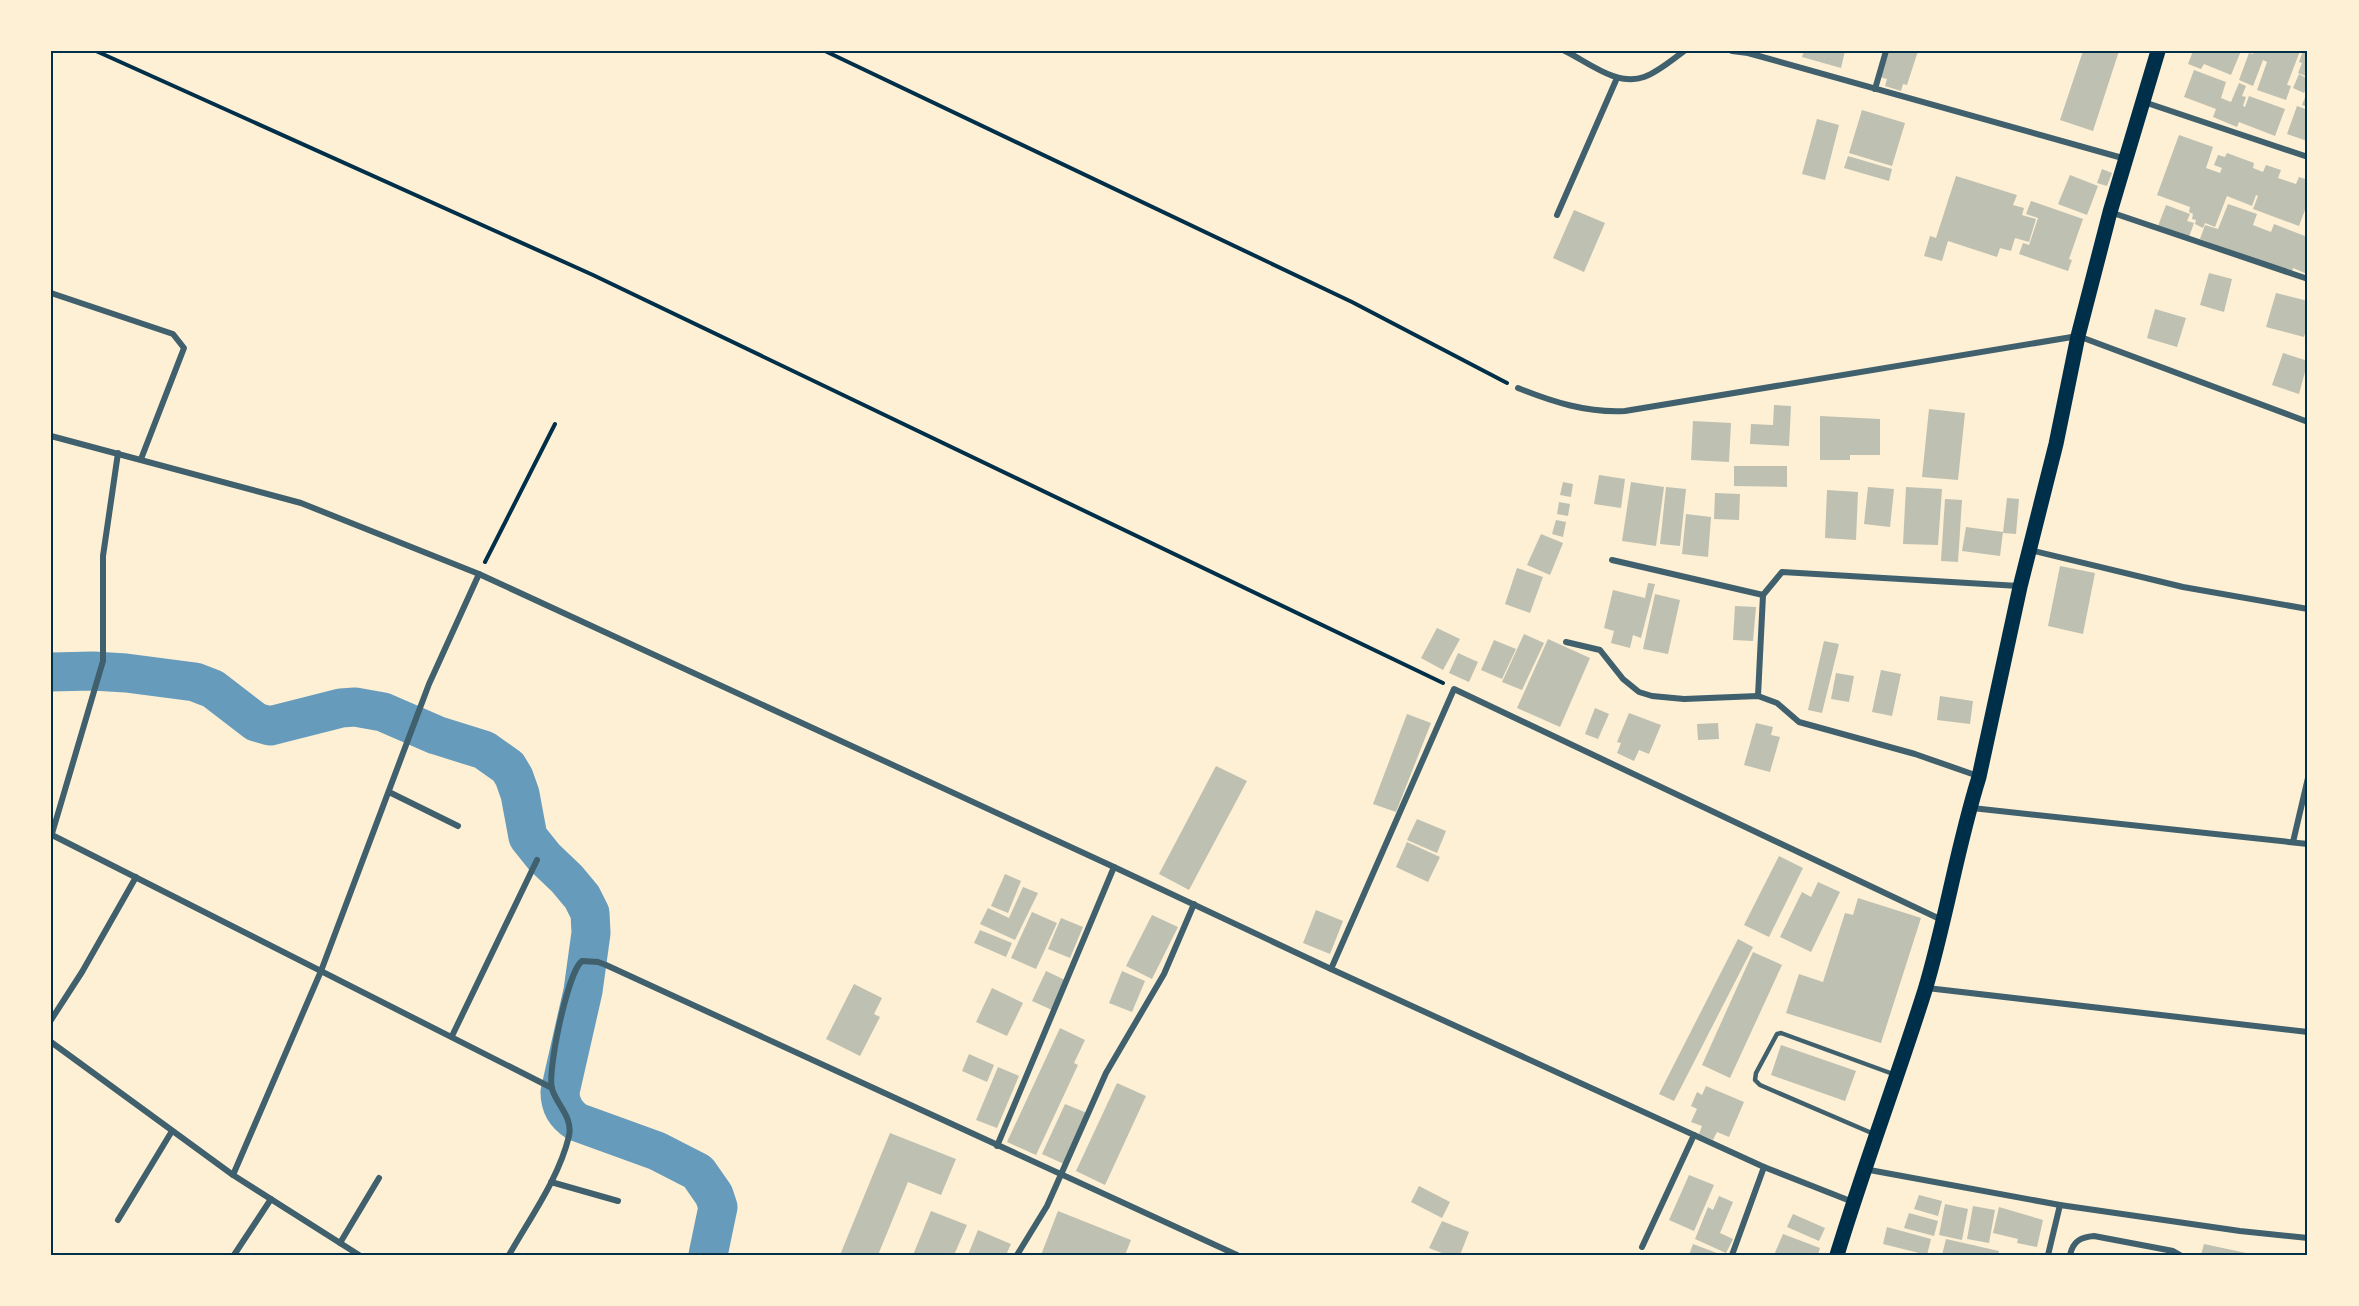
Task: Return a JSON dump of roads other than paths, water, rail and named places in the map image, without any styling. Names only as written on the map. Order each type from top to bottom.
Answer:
[{"type":"main road","points":[[1837,1255],[1925,988],[1979,777],[2020,586],[2056,444],[2078,336],[2110,212],[2158,51]]},
{"type":"street","points":[[1565,51],[1617,78],[1644,77],[1684,51]]},
{"type":"street","points":[[1731,51],[1748,53],[2126,159]]},
{"type":"street","points":[[1875,89],[1886,51]]},
{"type":"street","points":[[1557,215],[1617,78]]},
{"type":"street","points":[[2144,102],[2308,157]]},
{"type":"street","points":[[2110,212],[2308,279]]},
{"type":"street","points":[[51,292],[173,334],[184,348],[141,459]]},
{"type":"street","points":[[1518,388],[1554,402],[1609,412],[1625,411],[2078,336],[2308,422]]},
{"type":"street","points":[[51,436],[301,502],[479,574],[1331,969],[1764,1167],[1853,1203]]},
{"type":"street","points":[[118,453],[104,556],[104,652],[52,837],[552,1088]]},
{"type":"street","points":[[2030,550],[2183,587],[2308,609]]},
{"type":"street","points":[[1612,560],[1763,595]]},
{"type":"street","points":[[1758,696],[1763,595],[1782,572],[2020,586]]},
{"type":"street","points":[[233,1175],[321,971],[429,684],[479,574]]},
{"type":"street","points":[[1566,642],[1600,650],[1623,679],[1639,692],[1652,696],[1684,699],[1758,696],[1777,703],[1799,722],[1915,754],[1979,777]]},
{"type":"street","points":[[1331,969],[1454,689],[1942,920]]},
{"type":"street","points":[[2293,842],[2308,778]]},
{"type":"street","points":[[389,792],[458,826]]},
{"type":"street","points":[[1970,808],[2308,844]]},
{"type":"street","points":[[452,1036],[537,860]]},
{"type":"street","points":[[996,1146],[1114,867]]},
{"type":"street","points":[[51,1020],[82,972],[136,878]]},
{"type":"street","points":[[1017,1255],[1047,1206],[1062,1176],[1106,1074],[1164,974],[1194,904]]},
{"type":"street","points":[[509,1255],[551,1182],[567,1140],[569,1122],[552,1088],[555,1045],[573,973],[582,961],[598,962],[1237,1255]]},
{"type":"street","points":[[1925,988],[2308,1032]]},
{"type":"street","points":[[51,1042],[233,1175],[359,1255]]},
{"type":"street","points":[[118,1220],[172,1131]]},
{"type":"street","points":[[1642,1247],[1694,1135]]},
{"type":"street","points":[[1732,1255],[1764,1167]]},
{"type":"street","points":[[1864,1169],[2060,1205],[2240,1231],[2308,1238]]},
{"type":"street","points":[[340,1243],[378,1178]]},
{"type":"street","points":[[551,1182],[618,1201]]},
{"type":"street","points":[[234,1255],[271,1199]]},
{"type":"street","points":[[2048,1255],[2060,1205]]},
{"type":"street","points":[[2070,1255],[2076,1241],[2084,1236],[2094,1236],[2174,1251],[2180,1255]]},
{"type":"lane","points":[[1875,1134],[1760,1085],[1755,1080],[1756,1073],[1777,1034],[1781,1033],[1896,1075]]},
{"type":"waterway","points":[[51,672],[126,673],[195,682],[213,689],[256,722],[270,726],[341,708],[355,707],[383,712],[436,735],[484,750],[508,767],[520,794],[528,837],[582,897],[590,913],[591,933],[583,991],[560,1092],[562,1105],[577,1122],[657,1151],[698,1172],[714,1195],[718,1207],[708,1255]]}]
